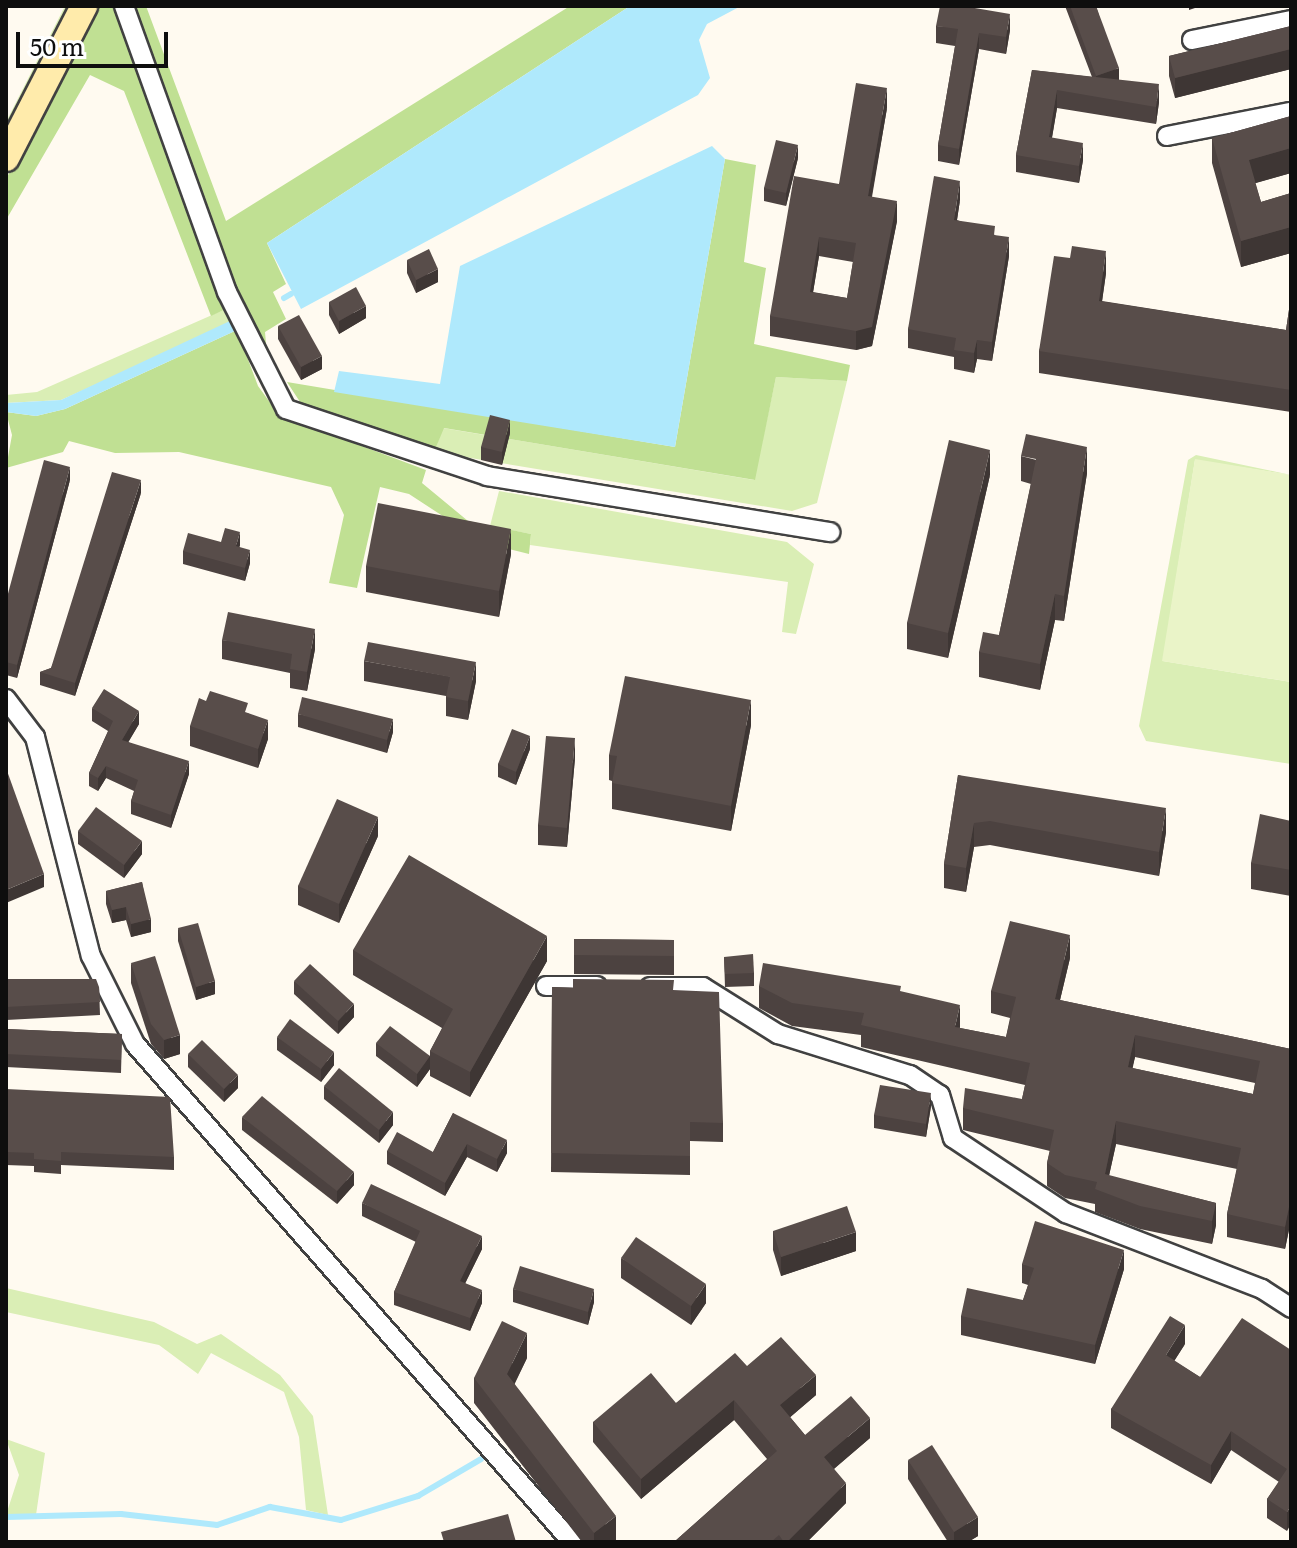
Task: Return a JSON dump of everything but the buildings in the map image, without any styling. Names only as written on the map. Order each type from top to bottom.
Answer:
[{"type":"main road","points":[[6,158],[84,6]]},
{"type":"street","points":[[124,6],[227,292],[286,409],[487,476],[830,532]]},
{"type":"street","points":[[1192,40],[1291,20]]},
{"type":"street","points":[[1167,136],[1291,112]]},
{"type":"street","points":[[6,699],[35,737],[91,956],[135,1044],[572,1542]]},
{"type":"street","points":[[546,986],[703,987],[778,1034],[910,1075],[940,1095],[953,1138],[1053,1205],[1262,1289],[1291,1308]]},
{"type":"green space","points":[[65,6],[75,6],[6,141],[6,122]]},
{"type":"green space","points":[[98,6],[117,6],[228,308],[211,316],[124,91],[90,75],[6,220],[6,179]]},
{"type":"green space","points":[[130,6],[146,6],[226,221],[570,6],[630,6],[267,243],[286,284],[273,292],[286,319],[265,332],[269,377]]},
{"type":"green space","points":[[725,159],[756,165],[744,262],[766,268],[754,344],[850,365],[847,381],[776,377],[755,480],[444,428],[434,452],[302,405],[287,382],[675,447]]},
{"type":"green space","points":[[228,308],[232,320],[214,332],[61,400],[6,403],[6,395],[37,392]]},
{"type":"green space","points":[[237,330],[258,386],[279,415],[426,470],[422,483],[468,521],[531,534],[529,554],[484,543],[409,494],[380,487],[357,588],[329,583],[344,515],[331,487],[179,452],[115,453],[69,441],[63,452],[6,468],[12,435],[6,412],[36,416],[65,409]]},
{"type":"green space","points":[[776,377],[847,381],[817,503],[792,511],[434,452],[443,428],[754,480]]},
{"type":"green space","points":[[1196,455],[1291,475],[1195,460],[1163,661],[1291,682],[1291,764],[1146,741],[1139,726],[1188,460]]},
{"type":"green space","points":[[1195,459],[1291,475],[1291,682],[1162,661]]},
{"type":"green space","points":[[499,491],[787,542],[814,564],[796,634],[782,632],[788,582],[530,545],[531,534],[490,526]]},
{"type":"green space","points":[[6,1288],[154,1322],[197,1344],[221,1334],[280,1375],[313,1416],[328,1515],[306,1510],[299,1437],[284,1392],[211,1353],[198,1374],[159,1345],[6,1312]]},
{"type":"green space","points":[[6,1439],[45,1453],[36,1515],[6,1515],[19,1475]]},
{"type":"water","points":[[630,6],[741,6],[707,24],[699,40],[710,78],[698,95],[301,309],[267,243]]},
{"type":"water","points":[[712,146],[725,159],[675,447],[334,392],[339,371],[440,384],[460,266]]},
{"type":"water","points":[[232,320],[237,330],[65,409],[36,416],[6,412],[6,403],[61,400]]},
{"type":"waterway","points":[[284,298],[291,294]]},
{"type":"waterway","points":[[6,1517],[121,1514],[217,1525],[270,1507],[341,1520],[418,1496],[481,1459]]}]
